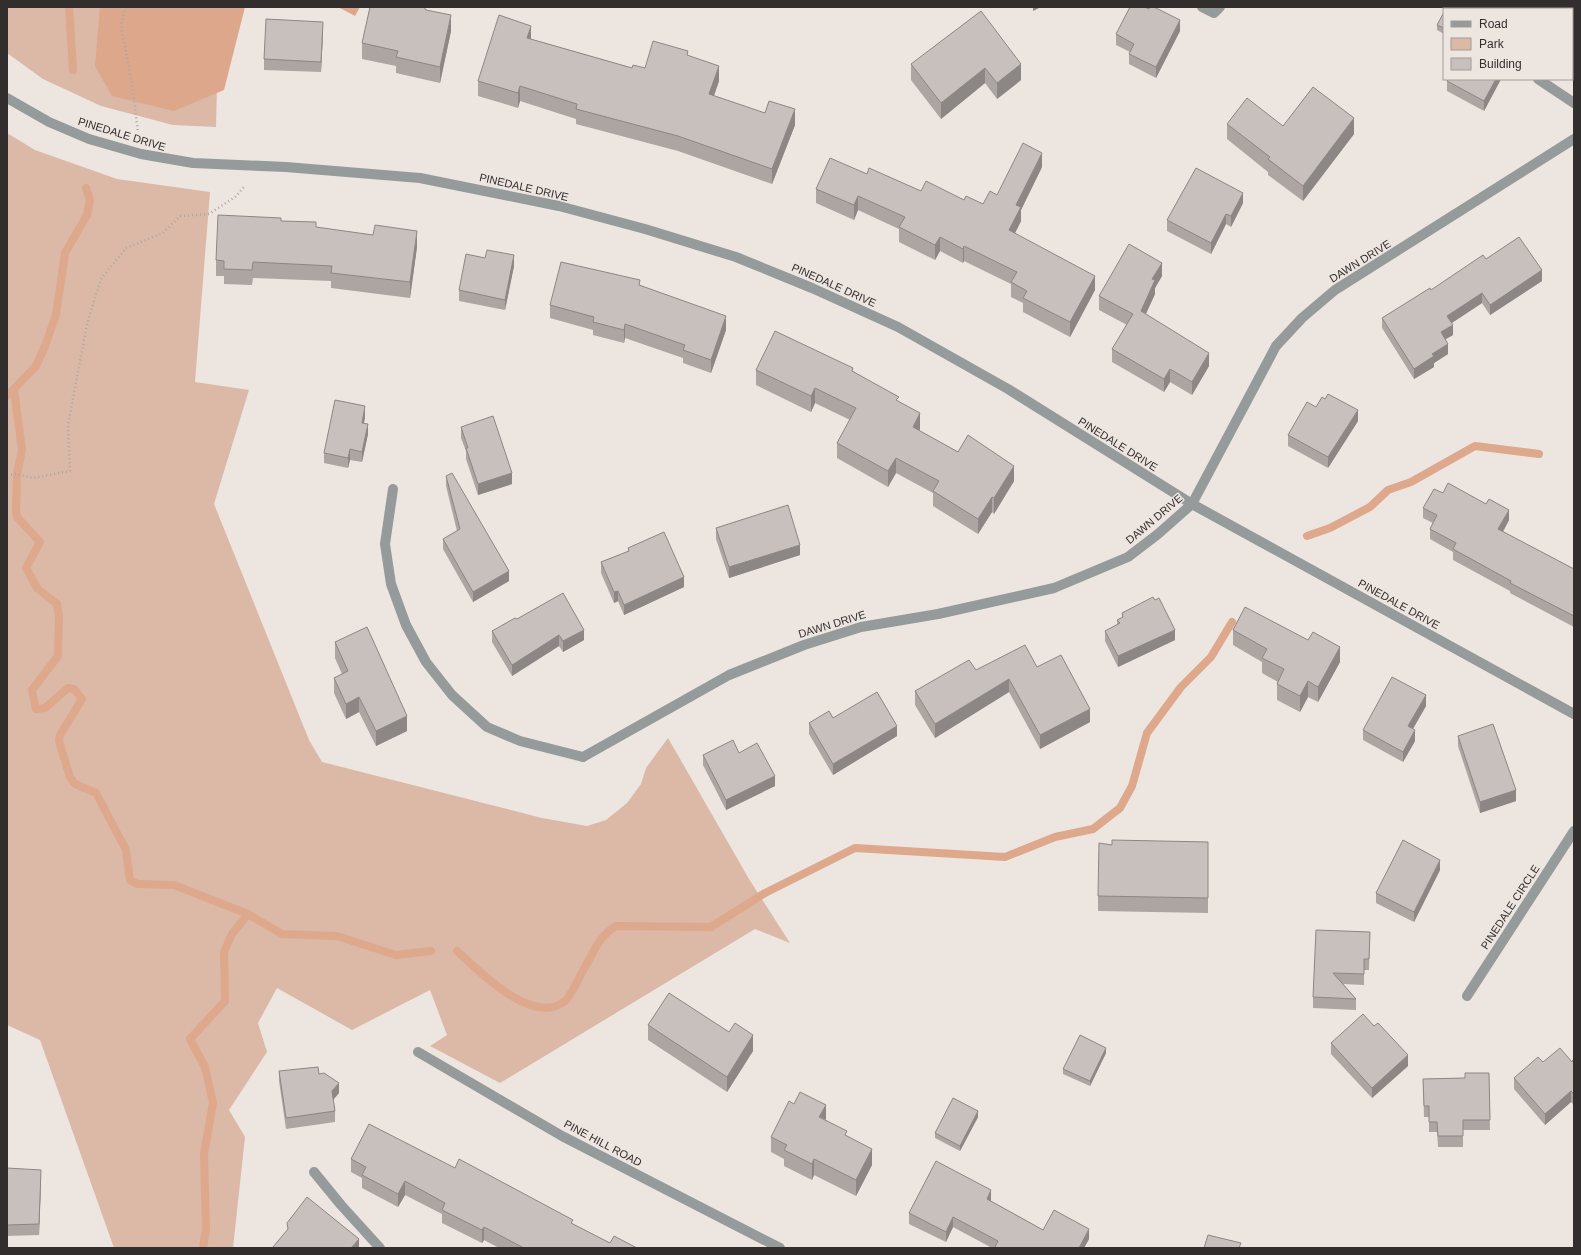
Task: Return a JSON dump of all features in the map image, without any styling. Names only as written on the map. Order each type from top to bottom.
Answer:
[{"type":"street","points":[[1202,7],[1214,13],[1220,7]]},
{"type":"street","points":[[1540,80],[1574,103]]},
{"type":"street","name":"PINEDALE DRIVE","points":[[7,98],[49,122],[89,139],[141,154],[193,164],[263,166],[420,178],[491,191],[638,227],[736,257],[812,288],[898,327],[1008,389],[1192,504],[1574,714]]},
{"type":"street","name":"DAWN DRIVE","points":[[393,489],[385,544],[392,584],[406,625],[426,662],[452,695],[487,727],[520,741],[583,757],[729,675],[804,645],[861,626],[938,614],[1054,588],[1128,557],[1158,534],[1192,504],[1276,346],[1302,318],[1335,290],[1574,139]]},
{"type":"street","name":"PINEDALE CIRCLE","points":[[1467,996],[1574,831]]},
{"type":"street","name":"PINE HILL ROAD","points":[[418,1052],[562,1136],[780,1248]]},
{"type":"street","points":[[314,1172],[341,1205],[380,1248]]},
{"type":"path","points":[[125,7],[121,25],[132,85],[141,154]]},
{"type":"path","points":[[7,475],[16,474],[33,478],[70,471],[68,425],[87,324],[101,279],[126,248],[163,233],[180,216],[208,214],[235,196],[263,166]]},
{"type":"green space","points":[[7,7],[238,7],[218,43],[216,127],[173,125],[101,106],[43,79],[7,53]]},
{"type":"green space","points":[[7,133],[35,150],[117,179],[210,192],[195,382],[249,390],[214,504],[309,740],[322,762],[542,818],[587,826],[606,820],[627,803],[641,784],[646,768],[668,738],[749,879],[790,943],[755,929],[500,1083],[430,1046],[447,1035],[430,990],[352,1030],[277,988],[258,1023],[267,1052],[229,1110],[245,1137],[233,1248],[114,1248],[40,1040],[7,1025]]},
{"type":"shaded area","points":[[100,7],[245,7],[224,90],[174,111],[112,96],[95,66]]},
{"type":"shaded area","points":[[338,7],[360,7],[355,16]]},
{"type":"building","points":[[370,7],[424,7],[426,10],[451,15],[440,67],[396,57],[398,51],[362,43]]},
{"type":"building","points":[[1130,7],[1144,7],[1149,9],[1150,7],[1154,7],[1180,20],[1156,67],[1129,54],[1134,44],[1116,34]]},
{"type":"building","points":[[1574,7],[1574,27],[1573,28],[1573,8],[1524,8]]},
{"type":"building","points":[[981,11],[1021,64],[997,83],[985,68],[941,103],[911,64]]},
{"type":"building","points":[[1443,14],[1443,28],[1437,25]]},
{"type":"building","points":[[499,15],[531,26],[527,38],[632,68],[633,65],[645,68],[653,41],[688,51],[687,55],[719,66],[709,94],[765,113],[769,101],[795,109],[772,169],[678,136],[576,109],[577,104],[520,86],[518,93],[478,81]]},
{"type":"building","points":[[266,19],[323,22],[321,62],[264,59]]},
{"type":"building","points":[[1448,80],[1495,80],[1484,101]]},
{"type":"building","points":[[1313,87],[1354,118],[1303,186],[1268,159],[1270,157],[1227,124],[1247,98],[1283,126]]},
{"type":"building","points":[[1023,143],[1042,153],[1016,205],[1021,207],[1009,230],[1095,276],[1070,322],[1023,298],[1027,291],[1011,282],[1017,272],[964,246],[963,249],[940,237],[935,245],[899,227],[905,217],[858,196],[854,205],[816,189],[830,158],[867,174],[869,168],[921,191],[926,181],[964,200],[966,196],[983,204],[990,191],[997,195]]},
{"type":"building","points":[[1196,168],[1243,193],[1231,216],[1226,214],[1211,243],[1167,220]]},
{"type":"building","points":[[218,215],[281,218],[281,221],[316,222],[316,227],[373,235],[375,225],[417,231],[410,282],[331,273],[332,266],[253,262],[252,270],[224,269],[224,261],[216,260]]},
{"type":"building","points":[[1519,237],[1542,270],[1490,305],[1482,293],[1447,316],[1453,325],[1441,332],[1448,344],[1432,354],[1434,356],[1414,369],[1382,318],[1430,288],[1431,290],[1483,255],[1486,259]]},
{"type":"building","points":[[1129,244],[1162,263],[1152,279],[1155,280],[1141,311],[1209,353],[1192,382],[1170,369],[1164,379],[1112,349],[1133,314],[1099,296]]},
{"type":"building","points":[[487,250],[514,255],[505,300],[459,290],[466,254],[485,258]]},
{"type":"building","points":[[561,262],[640,280],[639,285],[726,316],[711,360],[683,350],[685,345],[625,324],[624,330],[593,322],[594,317],[550,305]]},
{"type":"building","points":[[775,331],[853,368],[852,371],[899,397],[896,400],[920,413],[913,427],[958,452],[968,435],[1014,466],[994,498],[992,497],[978,519],[933,491],[939,481],[896,458],[888,471],[837,443],[856,408],[815,388],[811,396],[756,370]]},
{"type":"building","points":[[1328,394],[1358,410],[1328,457],[1288,435],[1307,402],[1316,407],[1322,397],[1325,399]]},
{"type":"building","points":[[335,400],[365,406],[362,423],[368,424],[362,452],[350,449],[348,458],[324,453]]},
{"type":"building","points":[[493,416],[512,473],[478,484],[466,448],[468,448],[461,427]]},
{"type":"building","points":[[452,473],[509,571],[473,592],[443,539],[460,529],[446,476]]},
{"type":"building","points":[[1448,483],[1486,504],[1489,499],[1509,510],[1498,529],[1574,569],[1574,616],[1510,583],[1511,581],[1453,549],[1456,543],[1430,529],[1437,515],[1423,508],[1434,489],[1443,493]]},
{"type":"building","points":[[788,505],[800,545],[729,567],[716,528]]},
{"type":"building","points":[[664,532],[684,577],[624,605],[618,591],[614,592],[601,562],[629,551],[628,548]]},
{"type":"building","points":[[563,593],[584,630],[563,641],[559,635],[512,665],[492,631],[515,618],[517,619]]},
{"type":"building","points":[[1153,597],[1155,600],[1159,598],[1175,630],[1118,656],[1105,631],[1120,623],[1117,620],[1123,617],[1122,613]]},
{"type":"building","points":[[1245,607],[1308,640],[1313,632],[1340,647],[1318,687],[1308,681],[1300,696],[1277,684],[1284,669],[1262,658],[1267,649],[1233,630]]},
{"type":"building","points":[[367,627],[407,716],[376,731],[359,697],[346,704],[334,678],[348,671],[335,642]]},
{"type":"building","points":[[1025,645],[1037,667],[1061,655],[1090,709],[1040,735],[1009,679],[935,724],[915,691],[969,660],[976,670]]},
{"type":"building","points":[[1392,677],[1426,695],[1408,726],[1415,730],[1403,752],[1363,730]]},
{"type":"building","points":[[877,692],[897,726],[833,764],[809,723],[829,711],[833,718]]},
{"type":"building","points":[[1493,724],[1516,790],[1480,802],[1458,736]]},
{"type":"building","points":[[733,740],[739,753],[757,743],[775,776],[726,800],[703,755]]},
{"type":"building","points":[[1112,840],[1208,842],[1208,898],[1098,896],[1099,843],[1112,845]]},
{"type":"building","points":[[1403,840],[1440,860],[1414,912],[1376,893]]},
{"type":"building","points":[[1316,930],[1370,932],[1369,959],[1364,959],[1364,974],[1333,973],[1356,999],[1313,997]]},
{"type":"building","points":[[669,993],[729,1032],[735,1023],[753,1035],[727,1077],[648,1025]]},
{"type":"building","points":[[1363,1014],[1374,1026],[1378,1023],[1408,1055],[1372,1088],[1331,1043]]},
{"type":"building","points":[[1080,1035],[1106,1048],[1090,1081],[1063,1069]]},
{"type":"building","points":[[1560,1048],[1572,1062],[1574,1058],[1574,1094],[1571,1091],[1545,1114],[1514,1078],[1538,1057],[1543,1062]]},
{"type":"building","points":[[318,1067],[319,1074],[324,1073],[339,1083],[332,1091],[335,1111],[286,1118],[279,1071]]},
{"type":"building","points":[[1465,1073],[1489,1073],[1490,1120],[1463,1120],[1463,1136],[1438,1136],[1437,1122],[1429,1122],[1429,1106],[1424,1106],[1423,1079],[1465,1078]]},
{"type":"building","points":[[800,1092],[826,1105],[819,1117],[847,1131],[845,1135],[872,1149],[856,1180],[814,1159],[812,1164],[784,1150],[787,1145],[771,1137],[789,1101],[794,1104]]},
{"type":"building","points":[[953,1098],[978,1111],[960,1146],[935,1133]]},
{"type":"building","points":[[369,1124],[455,1168],[459,1159],[573,1220],[571,1223],[610,1243],[614,1236],[637,1248],[524,1248],[484,1227],[482,1230],[442,1210],[445,1203],[405,1181],[398,1194],[362,1175],[366,1167],[351,1159]]},
{"type":"building","points":[[936,1161],[991,1190],[987,1199],[1043,1230],[1054,1210],[1089,1229],[1079,1248],[998,1248],[995,1247],[998,1241],[953,1217],[946,1232],[909,1213]]},
{"type":"building","points":[[7,1168],[41,1170],[39,1224],[7,1225]]},
{"type":"building","points":[[307,1197],[359,1239],[351,1248],[273,1247],[288,1229],[287,1223]]},
{"type":"building","points":[[1208,1235],[1241,1243],[1239,1248],[1204,1248]]},
{"type":"waterway","points":[[69,7],[73,70]]},
{"type":"waterway","points":[[7,396],[36,366],[45,346],[56,315],[65,253],[87,215],[90,200],[86,188]]},
{"type":"waterway","points":[[14,390],[22,450],[17,474],[17,517],[40,542],[26,568],[37,588],[57,604],[59,616],[58,656],[32,690],[36,709],[45,708],[68,688],[74,689],[82,699],[60,735],[59,741],[70,777],[75,784],[96,793],[126,850],[130,880],[137,884],[174,885],[248,914],[282,934],[337,936],[396,955],[431,951]]},
{"type":"waterway","points":[[1307,536],[1330,528],[1370,507],[1388,490],[1411,482],[1475,446],[1539,454]]},
{"type":"waterway","points":[[457,951],[492,982],[507,993],[523,1002],[538,1007],[552,1007],[565,1001],[573,990],[601,939],[616,926],[711,927],[765,893],[855,848],[1005,857],[1055,837],[1093,829],[1120,808],[1132,786],[1147,733],[1181,687],[1211,657],[1232,622]]},
{"type":"waterway","points":[[203,1248],[206,1230],[204,1154],[213,1103],[205,1067],[190,1039],[225,1001],[224,952],[232,934],[248,914]]}]
